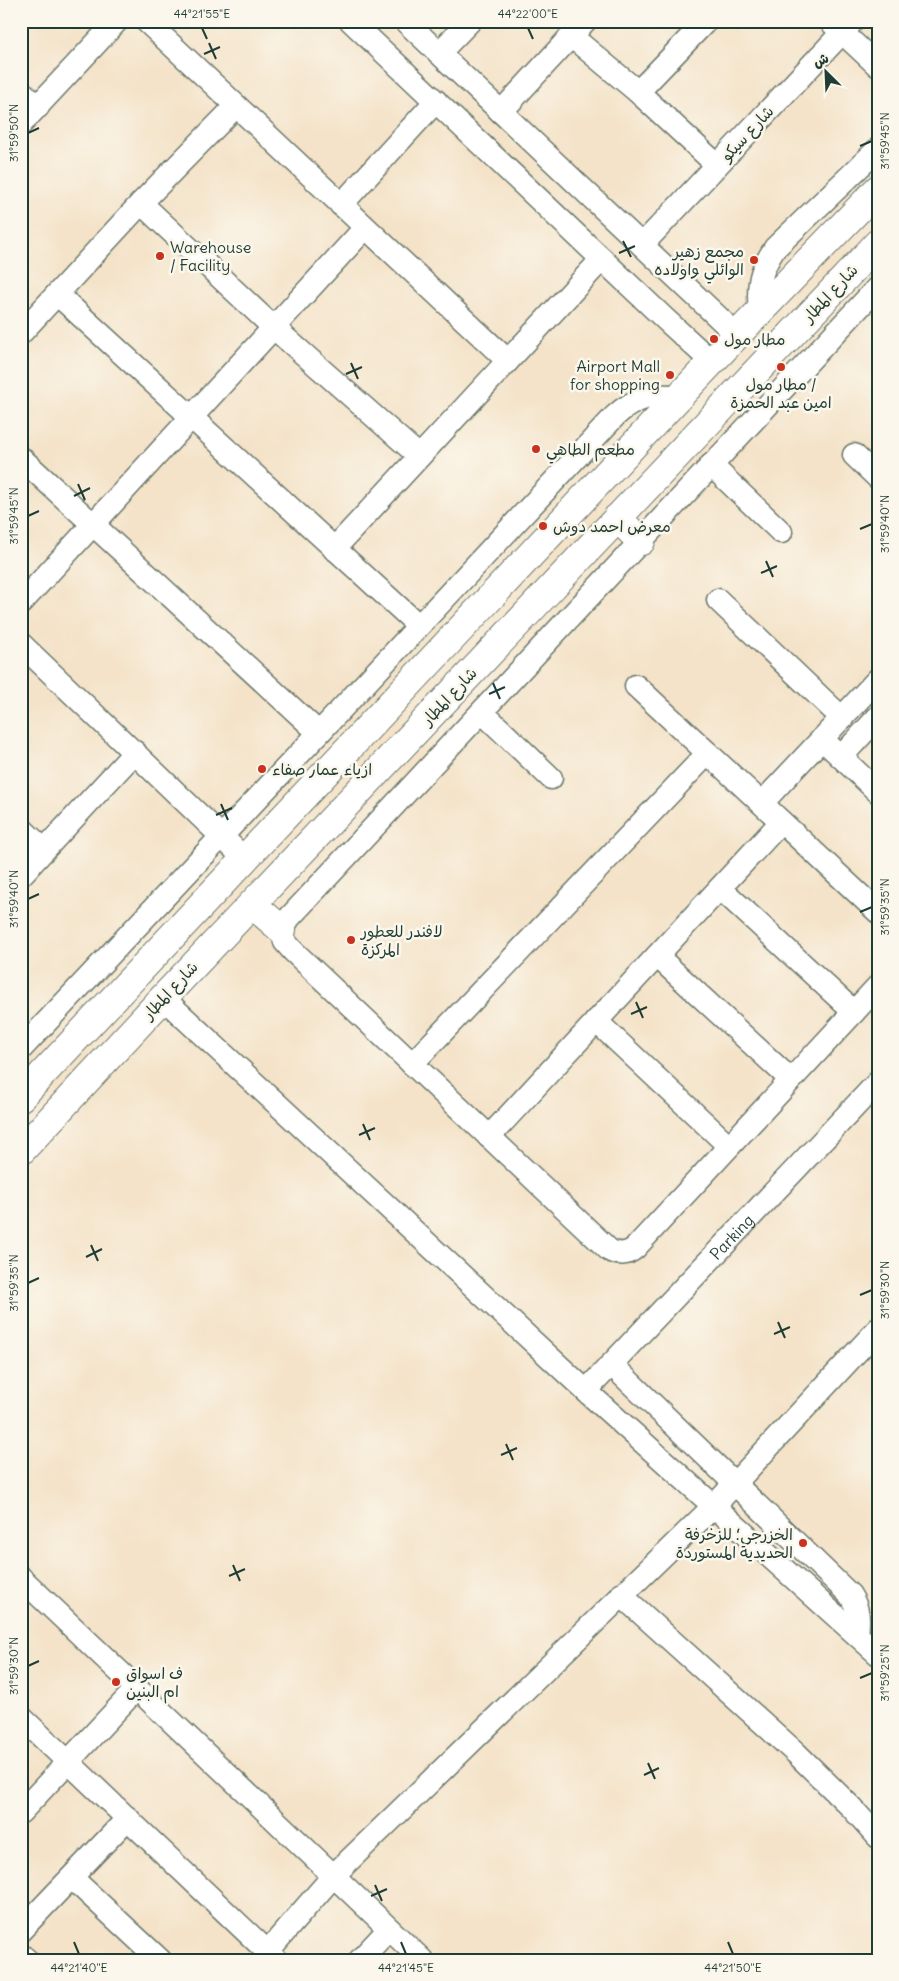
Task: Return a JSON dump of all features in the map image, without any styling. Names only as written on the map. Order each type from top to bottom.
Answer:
[{"type":"main road","points":[[24,1088],[245,859],[737,335],[878,189]]},
{"type":"main road","name":"شارع المطار","points":[[21,1151],[162,998],[878,243]]},
{"type":"main road","points":[[617,518],[641,541]]},
{"type":"main road","points":[[252,904],[282,930]]},
{"type":"street","points":[[21,124],[116,21]]},
{"type":"street","points":[[146,21],[508,362]]},
{"type":"street","points":[[405,21],[737,335]]},
{"type":"street","points":[[439,53],[470,21]]},
{"type":"street","points":[[638,92],[706,21]]},
{"type":"street","points":[[361,24],[436,101],[712,362]]},
{"type":"street","points":[[842,25],[878,66]]},
{"type":"street","name":"شارع سيكو","points":[[642,245],[717,165],[842,25]]},
{"type":"street","points":[[501,112],[578,29],[638,92],[717,165]]},
{"type":"street","points":[[21,91],[38,107]]},
{"type":"street","points":[[341,205],[436,101]]},
{"type":"street","points":[[26,318],[57,294],[141,203],[236,106]]},
{"type":"street","points":[[760,311],[758,295],[760,278],[766,262],[775,248],[878,149]]},
{"type":"street","points":[[141,203],[273,327],[420,456]]},
{"type":"street","points":[[21,603],[365,228]]},
{"type":"street","points":[[334,549],[602,258]]},
{"type":"street","points":[[878,287],[289,918],[282,930],[288,947],[609,1250],[622,1254],[635,1248],[878,986]]},
{"type":"street","points":[[665,319],[669,322],[681,323],[692,316],[696,304],[691,293]]},
{"type":"street","points":[[57,294],[418,625]]},
{"type":"street","points":[[21,1048],[623,408],[634,402],[656,395],[680,397]]},
{"type":"street","points":[[854,455],[878,478]]},
{"type":"street","points":[[21,458],[319,733]]},
{"type":"street","points":[[711,465],[781,532]]},
{"type":"street","points":[[718,600],[842,718]]},
{"type":"street","points":[[21,644],[245,859]]},
{"type":"street","points":[[762,803],[878,679]]},
{"type":"street","points":[[636,686],[878,912]]},
{"type":"street","points":[[482,712],[551,778]]},
{"type":"street","points":[[841,757],[878,717]]},
{"type":"street","points":[[822,740],[878,792]]},
{"type":"street","points":[[21,875],[135,752]]},
{"type":"street","points":[[412,1064],[708,753]]},
{"type":"street","points":[[489,1136],[781,822]]},
{"type":"street","points":[[21,828],[44,850]]},
{"type":"street","points":[[720,888],[854,1012]]},
{"type":"street","points":[[657,956],[790,1079]]},
{"type":"street","points":[[162,998],[586,1391],[878,1654]]},
{"type":"street","points":[[596,1021],[728,1146]]},
{"type":"street","name":"Parking","points":[[586,1391],[878,1082]]},
{"type":"street","points":[[21,1717],[272,1956],[334,1875],[714,1506],[878,1329]]},
{"type":"street","points":[[612,1365],[850,1595],[856,1604],[860,1617],[856,1635]]},
{"type":"street","points":[[21,1578],[422,1960]]},
{"type":"street","points":[[621,1595],[796,1753],[852,1808],[878,1837]]},
{"type":"street","points":[[21,1812],[137,1688]]},
{"type":"street","points":[[21,1930],[128,1818]]},
{"type":"street","points":[[72,1878],[160,1960]]},
{"type":"street","points":[[360,1960],[389,1929]]},
{"type":"street","points":[[21,1955],[27,1960]]},
{"type":"place","name":"Warehouse / Facility","points":[[160,256]]},
{"type":"place","name":"مجمع زهير الوائلي واولاده","points":[[754,260]]},
{"type":"place","name":"مطار مول","points":[[714,339]]},
{"type":"place","name":"مطار مول / امين عبد الحمزة","points":[[781,367]]},
{"type":"place","name":"Airport Mall for shopping","points":[[670,375]]},
{"type":"place","name":"مطعم الطاهي","points":[[536,449]]},
{"type":"place","name":"معرض احمد دوش","points":[[543,526]]},
{"type":"place","name":"ازياء عمار صفاء","points":[[262,769]]},
{"type":"place","name":"لافندر للعطور المركزة","points":[[351,940]]},
{"type":"place","name":"الخزرجي؛ للزخرفة الحديدية المستوردة","points":[[803,1543]]},
{"type":"place","name":"ف اسواق ام البنين","points":[[116,1682]]}]
